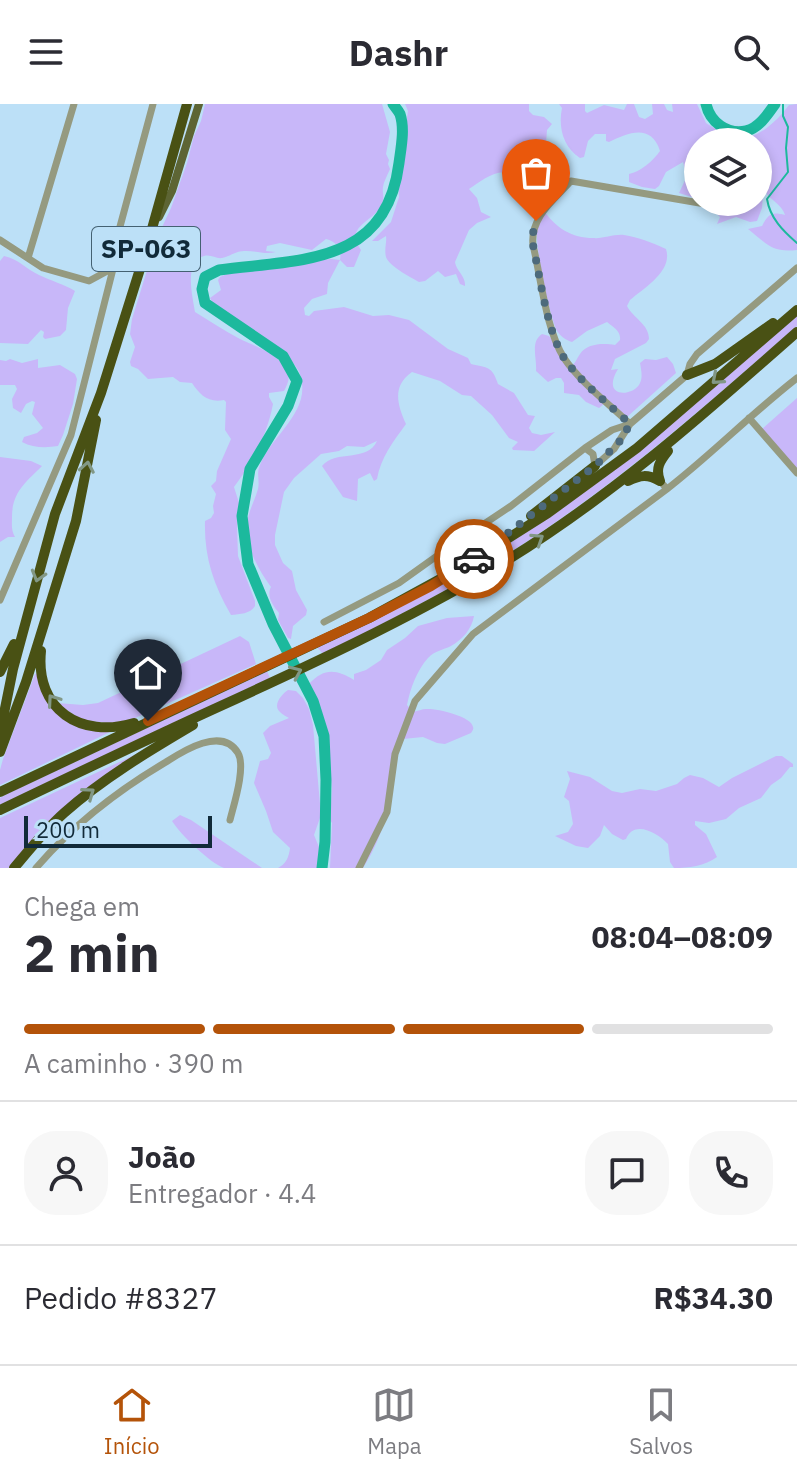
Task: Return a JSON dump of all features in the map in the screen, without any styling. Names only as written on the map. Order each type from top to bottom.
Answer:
[{"type":"highway","name":"SP-063","points":[[0,733],[26,621],[63,489],[101,393],[151,232],[167,191],[187,104]]},
{"type":"highway","points":[[687,375],[728,355],[797,307]]},
{"type":"highway","points":[[0,792],[317,643],[412,596],[466,565],[548,513],[637,448],[797,307]]},
{"type":"highway","points":[[2,809],[324,659],[424,608],[497,566],[658,454],[797,335]]},
{"type":"highway","name":"SP-063","points":[[0,752],[26,682],[70,540],[101,393]]},
{"type":"highway","points":[[663,485],[657,468],[660,460],[693,423]]},
{"type":"highway","points":[[466,565],[595,466]]},
{"type":"highway","points":[[610,490],[640,475],[648,475],[663,485]]},
{"type":"highway","points":[[51,531],[57,524],[67,525],[70,540]]},
{"type":"highway","points":[[0,672],[26,621]]},
{"type":"highway","points":[[43,628],[40,664],[43,683],[62,712],[77,722],[97,728],[148,721]]},
{"type":"highway","points":[[14,868],[50,826],[75,804],[217,707]]},
{"type":"main road","points":[[167,191],[199,104]]},
{"type":"street","points":[[28,258],[74,104]]},
{"type":"street","points":[[0,600],[71,435],[113,269],[111,260],[153,104]]},
{"type":"street","points":[[630,424],[574,370],[557,345],[533,245],[533,233],[536,221],[571,181],[684,200]]},
{"type":"street","points":[[0,240],[43,268],[89,281],[146,250]]},
{"type":"street","points":[[595,466],[621,440],[630,424],[687,375],[697,354],[797,268]]},
{"type":"street","points":[[359,868],[387,812],[395,754],[415,701],[473,634],[663,485],[720,446],[797,378]]},
{"type":"street","points":[[749,418],[797,473]]},
{"type":"street","points":[[324,622],[399,583],[511,506],[585,448],[612,430],[630,424]]},
{"type":"street","points":[[585,448],[593,454],[595,466]]},
{"type":"street","points":[[36,868],[51,850],[114,795],[176,756],[205,742],[217,741],[233,747],[241,761],[230,820]]},
{"type":"shaded area","points":[[205,104],[382,104],[390,132],[386,154],[390,169],[383,187],[383,203],[358,230],[357,242],[361,250],[354,267],[347,267],[340,260],[338,246],[326,239],[312,250],[280,243],[267,246],[266,251],[276,252],[243,251],[220,258],[207,256],[193,265],[191,281],[195,312],[274,356],[285,366],[289,376],[284,391],[269,393],[273,404],[267,427],[253,458],[234,487],[240,506],[238,556],[255,606],[248,612],[231,615],[211,570],[205,534],[205,521],[214,513],[216,494],[211,486],[216,481],[217,471],[231,439],[225,430],[226,402],[209,399],[192,383],[180,382],[173,377],[148,379],[130,362],[135,347],[130,334],[132,319]]},
{"type":"shaded area","points":[[405,104],[529,104],[533,115],[544,117],[552,124],[547,130],[546,143],[539,158],[529,151],[516,169],[509,173],[493,174],[469,189],[477,198],[481,212],[491,217],[469,230],[455,262],[465,286],[460,284],[456,274],[445,277],[438,271],[419,282],[388,260],[385,254],[386,236],[372,241],[391,222],[399,197],[398,179],[408,111]]},
{"type":"shaded area","points":[[559,104],[585,104],[587,113],[604,105],[624,110],[627,104],[634,104],[639,117],[645,119],[653,114],[652,104],[664,104],[667,110],[673,112],[672,104],[697,104],[706,123],[714,128],[684,128],[684,166],[683,162],[666,172],[655,189],[629,182],[629,174],[646,166],[660,151],[651,137],[638,133],[609,142],[606,141],[606,134],[595,134],[588,141],[584,157],[580,158],[569,148],[563,136],[562,108]]},
{"type":"shaded area","points":[[797,104],[797,250],[776,249],[748,229],[762,226],[772,214],[785,215],[772,199],[772,128],[767,128],[789,105]]},
{"type":"shaded area","points":[[545,212],[554,223],[571,234],[585,238],[624,235],[666,249],[667,257],[662,271],[627,306],[644,325],[649,339],[615,359],[611,370],[618,369],[613,386],[615,390],[626,393],[640,383],[640,363],[645,359],[667,357],[676,373],[627,417],[605,403],[599,408],[579,395],[564,393],[561,378],[548,382],[536,371],[535,346],[542,334],[549,336],[572,366],[587,348],[601,344],[615,345],[620,340],[618,332],[607,322],[572,342],[557,331],[538,250],[537,229]]},
{"type":"shaded area","points":[[759,216],[757,221],[736,217],[717,224],[720,217]]},
{"type":"shaded area","points":[[4,256],[75,291],[68,308],[66,330],[60,336],[45,339],[41,330],[28,344],[0,343],[0,261]]},
{"type":"shaded area","points":[[340,260],[328,283],[327,294],[312,299],[304,308],[305,315],[344,307],[373,316],[389,315],[409,320],[448,349],[468,358],[471,364],[491,371],[498,384],[514,393],[528,415],[535,416],[529,428],[532,433],[555,432],[534,451],[513,450],[518,442],[509,438],[492,415],[471,396],[462,395],[440,381],[412,372],[401,383],[398,396],[406,424],[385,457],[377,479],[374,481],[370,473],[358,479],[357,501],[343,497],[322,466],[335,458],[366,452],[377,441],[364,447],[347,446],[339,451],[321,454],[294,478],[284,492],[275,545],[283,563],[292,571],[296,590],[307,610],[306,615],[293,626],[291,639],[278,620],[279,613],[270,597],[271,587],[254,558],[248,541],[247,524],[258,489],[260,465],[300,402],[300,376],[295,365],[279,348],[221,312],[210,298],[221,290],[220,277],[229,273],[289,263]]},
{"type":"shaded area","points":[[797,315],[797,326],[704,407],[575,509],[515,549],[379,626],[323,654],[317,647],[477,564],[541,522]]},
{"type":"shaded area","points":[[38,359],[38,368],[60,365],[75,374],[73,404],[58,446],[40,447],[22,442],[24,437],[43,428],[32,414],[35,402],[26,404],[21,413],[13,408],[15,385],[0,385],[0,360],[22,363]]},
{"type":"shaded area","points":[[797,398],[797,471],[762,429]]},
{"type":"shaded area","points":[[0,457],[31,461],[42,466],[21,488],[14,501],[12,525],[15,537],[0,542]]},
{"type":"shaded area","points":[[474,616],[463,637],[433,654],[424,663],[414,680],[407,705],[413,712],[431,709],[460,716],[471,723],[471,733],[445,744],[423,737],[403,739],[399,743],[388,808],[371,854],[363,868],[330,868],[330,770],[324,749],[324,724],[309,684],[330,672],[354,680],[354,674],[381,660],[387,650],[418,626],[447,618]]},
{"type":"shaded area","points":[[240,636],[249,642],[256,664],[126,722],[116,724],[81,720],[57,703],[98,703]]},
{"type":"shaded area","points":[[267,671],[270,678],[0,805],[0,798],[7,794]]},
{"type":"shaded area","points":[[38,673],[54,708],[112,731],[0,785],[3,759],[35,674]]},
{"type":"shaded area","points":[[288,690],[296,691],[303,698],[313,725],[321,815],[314,835],[321,852],[319,868],[278,868],[287,860],[290,848],[273,832],[254,783],[260,761],[268,759],[271,753],[263,733],[270,726],[289,718],[277,706]]},
{"type":"shaded area","points":[[147,749],[90,789],[10,868],[0,868],[0,818]]},
{"type":"shaded area","points":[[776,756],[782,756],[793,767],[761,798],[739,808],[726,819],[709,823],[695,821],[695,825],[706,834],[717,857],[707,863],[674,868],[670,862],[668,844],[646,830],[635,830],[623,840],[604,825],[600,836],[588,848],[555,836],[568,832],[573,824],[569,801],[564,797],[570,779],[567,771],[590,777],[612,791],[622,793],[640,789],[656,791],[677,784],[690,775],[719,787]]},
{"type":"shaded area","points":[[180,815],[262,868],[224,868],[218,865],[176,827],[172,821]]},
{"type":"waterway","points":[[322,868],[326,780],[324,736],[313,701],[273,624],[248,564],[242,516],[250,469],[288,406],[297,381],[283,356],[205,303],[202,289],[205,277],[219,270],[279,263],[334,251],[358,239],[377,222],[391,197],[401,151],[400,114],[393,104]]},
{"type":"waterway","points":[[706,104],[715,122],[739,132],[755,127],[775,104]]},
{"type":"waterway","points":[[783,104],[783,116],[788,127],[788,172],[767,199],[778,224],[797,243]]},
{"type":"way so far","points":[[474,559],[595,466],[614,449],[630,424],[574,370],[557,345],[533,245],[536,221]]},
{"type":"route","points":[[148,721],[369,618],[431,586],[474,559]]}]
